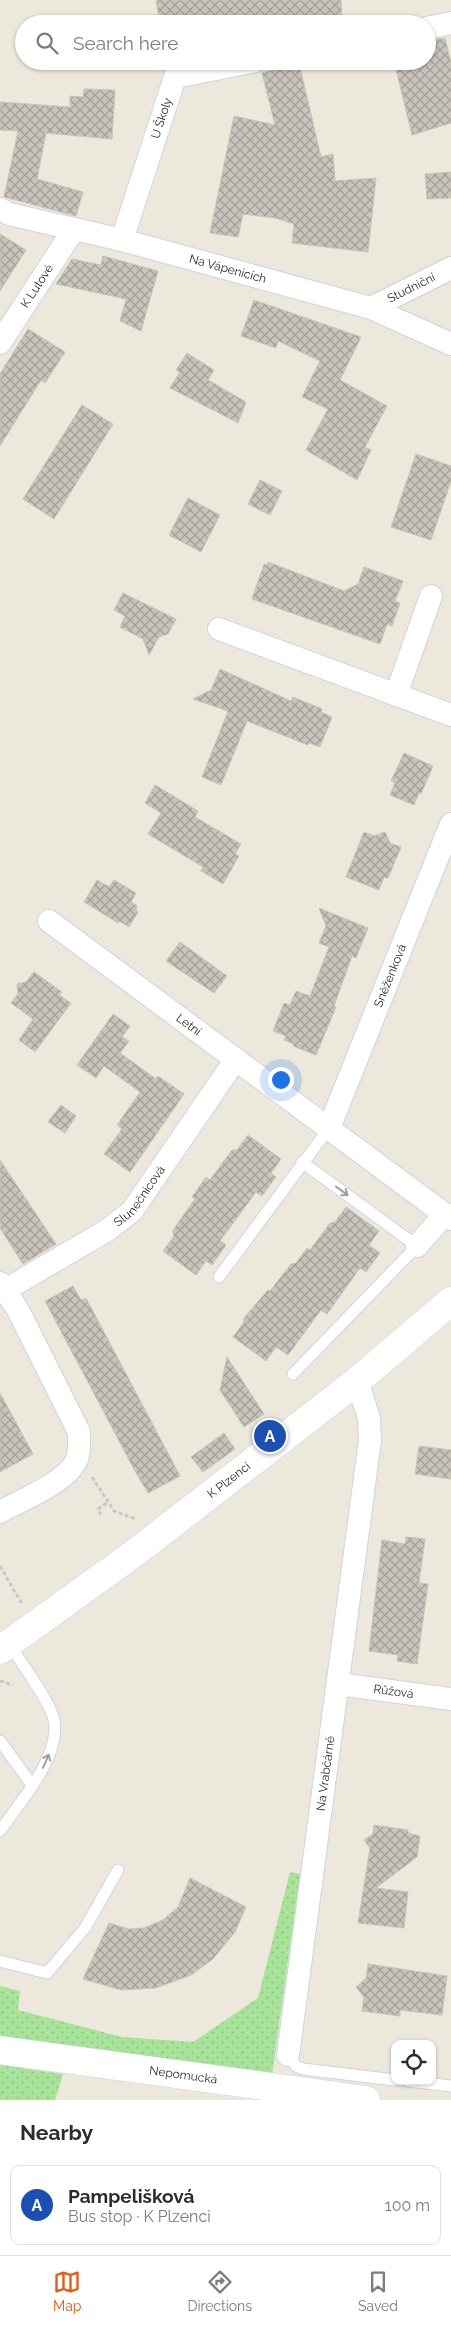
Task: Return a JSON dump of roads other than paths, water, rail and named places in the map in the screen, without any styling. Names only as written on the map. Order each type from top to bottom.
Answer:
[{"type":"street","points":[[436,26],[451,23]]},
{"type":"street","name":"U Školy","points":[[122,240],[175,77],[210,70]]},
{"type":"street","name":"Na Vápenicích","points":[[0,208],[9,214],[122,240],[371,308],[451,344]]},
{"type":"street","name":"K Lutové","points":[[0,344],[74,229]]},
{"type":"street","name":"Studniční","points":[[371,308],[451,268]]},
{"type":"street","points":[[396,695],[431,596]]},
{"type":"street","points":[[219,629],[451,715]]},
{"type":"street","name":"Sněženková","points":[[329,1128],[451,824]]},
{"type":"street","name":"Letní","points":[[49,921],[448,1216]]},
{"type":"street","name":"Slunečnicová","points":[[0,1512],[55,1482],[68,1472],[77,1460],[80,1445],[79,1432],[18,1310],[2,1287],[106,1231],[132,1211],[236,1059]]},
{"type":"street","points":[[417,1246],[448,1216]]},
{"type":"street","name":"K Plzenci","points":[[3,1640],[34,1626],[166,1528],[357,1381],[451,1301]]},
{"type":"street","name":"Na Vrabčárně","points":[[288,2055],[370,1440],[369,1418],[357,1381]]},
{"type":"street","name":"Růžová","points":[[338,1684],[451,1699]]},
{"type":"street","name":"Nepomucká","points":[[0,2050],[366,2100]]},
{"type":"lane","points":[[219,1277],[302,1162],[329,1128]]},
{"type":"lane","points":[[293,1374],[417,1246],[302,1162]]},
{"type":"lane","points":[[0,1831],[43,1769],[55,1736],[54,1718],[3,1640]]},
{"type":"lane","points":[[0,1741],[32,1785]]},
{"type":"lane","points":[[0,1961],[47,1973],[85,1928],[118,1870]]},
{"type":"lane","name":"Na Vrabčárně","points":[[288,2055],[296,2066],[303,2069],[391,2080]]},
{"type":"lane","points":[[436,2084],[451,2086]]},
{"type":"place","name":"Pampelišková","points":[[270,1436]]}]
